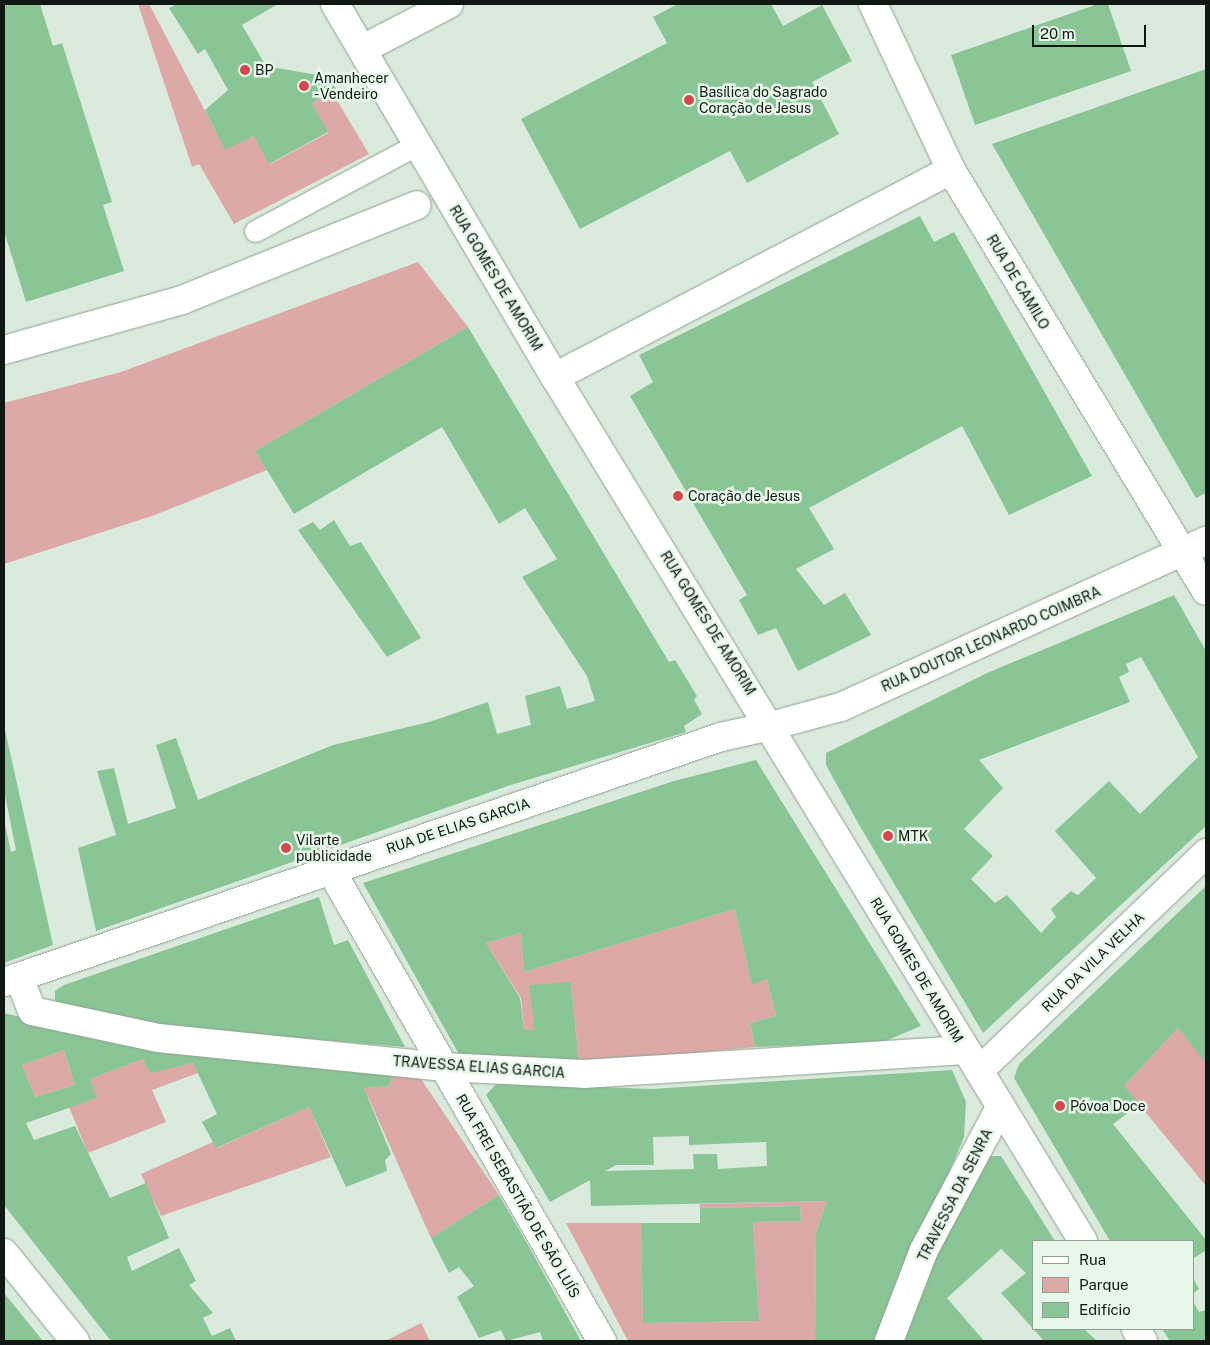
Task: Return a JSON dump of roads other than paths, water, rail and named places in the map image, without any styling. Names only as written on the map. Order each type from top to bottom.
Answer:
[{"type":"street","name":"RUA GOMES DE AMORIM","points":[[334,4],[363,50],[555,377],[771,726],[1082,1240]]},
{"type":"street","points":[[363,50],[449,4]]},
{"type":"street","name":"RUA DE CAMILO","points":[[873,4],[951,170],[1194,546],[1206,591]]},
{"type":"street","points":[[555,377],[951,170]]},
{"type":"street","points":[[4,350],[182,300],[417,205]]},
{"type":"street","name":"RUA DOUTOR LEONARDO COIMBRA","points":[[771,726],[841,707],[1194,546]]},
{"type":"street","name":"RUA DE ELIAS GARCIA","points":[[11,979],[721,737],[771,726]]},
{"type":"street","name":"RUA DA VILA VELHA","points":[[972,1060],[1206,853]]},
{"type":"street","name":"RUA FREI SEBASTIÃO DE SÃO LUÍS","points":[[330,869],[602,1341]]},
{"type":"street","name":"TRAVESSA ELIAS GARCIA","points":[[11,979],[32,1011],[158,1038],[443,1067],[584,1074],[972,1060]]},
{"type":"street","name":"TRAVESSA DA SENRA","points":[[889,1341],[924,1250],[1001,1106]]},
{"type":"street","points":[[4,1253],[75,1341]]},
{"type":"street","points":[[1137,1330],[1143,1341]]},
{"type":"lane","points":[[255,230],[418,144]]},
{"type":"place","name":"BP","points":[[245,70]]},
{"type":"place","name":"Amanhecer - Vendeiro","points":[[304,86]]},
{"type":"place","name":"Basílica do Sagrado Coração de Jesus","points":[[689,100]]},
{"type":"place","name":"Coração de Jesus","points":[[678,496]]},
{"type":"place","name":"MTK","points":[[888,836]]},
{"type":"place","name":"Vilarte publicidade","points":[[286,848]]},
{"type":"place","name":"Póvoa Doce","points":[[1060,1106]]}]
